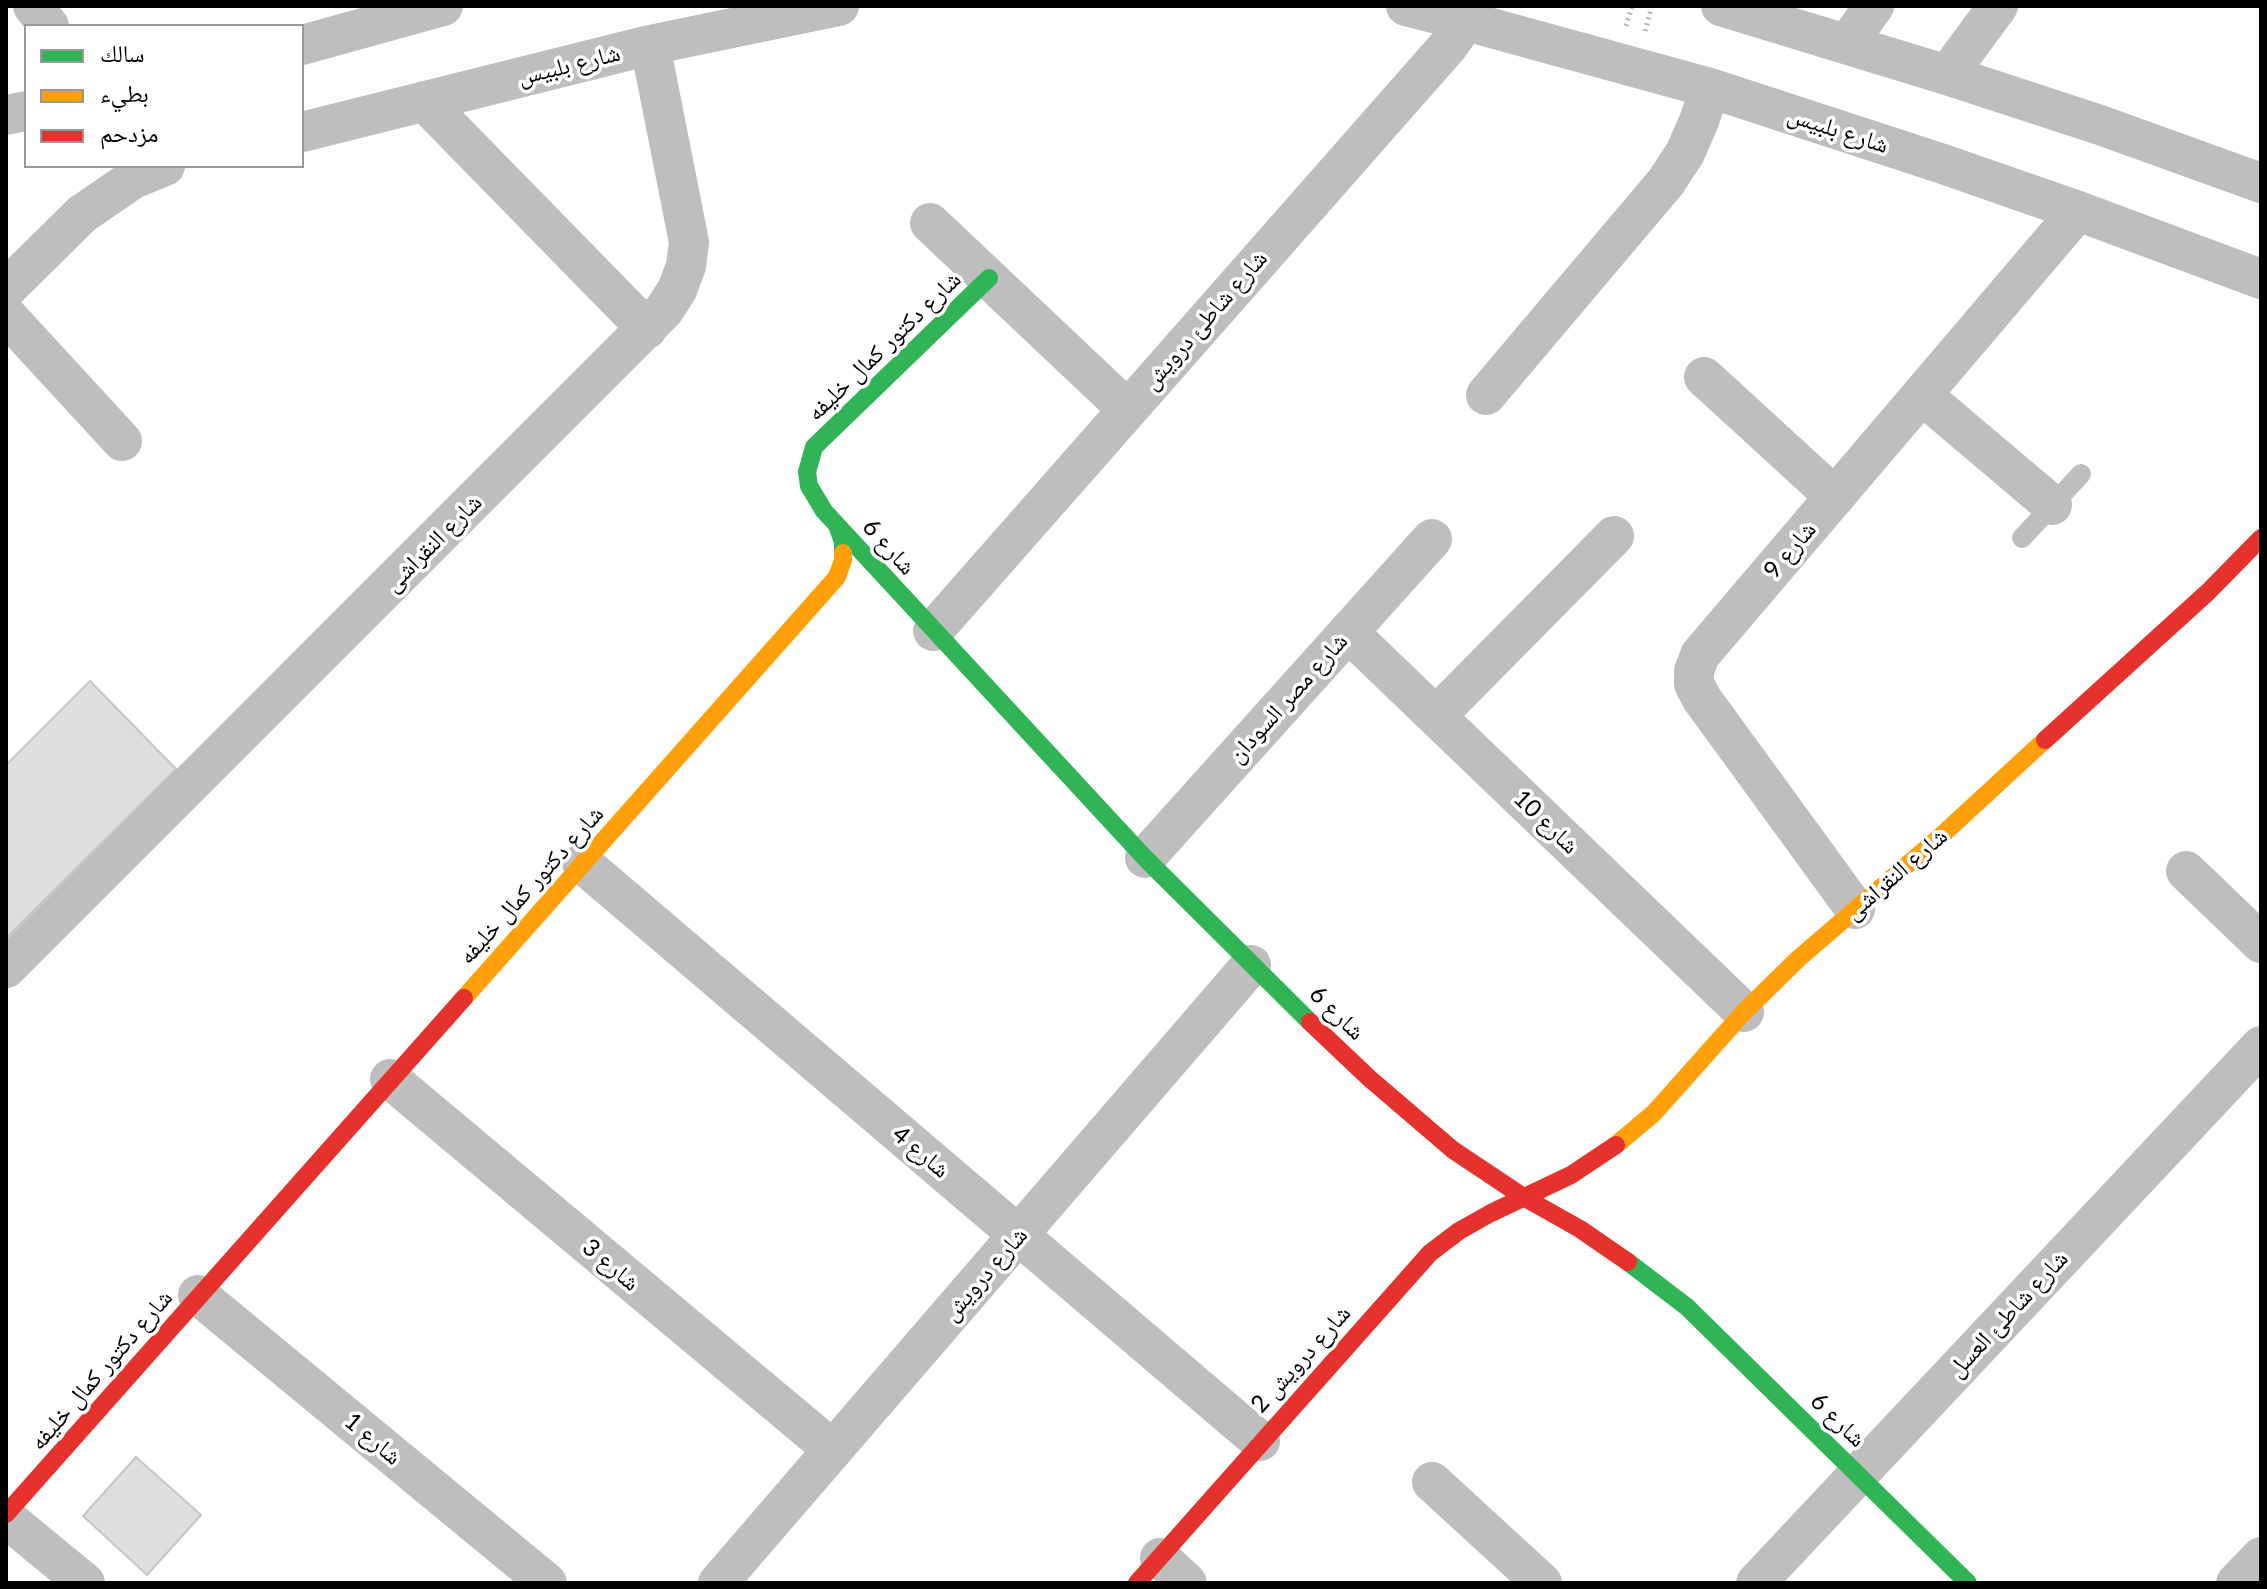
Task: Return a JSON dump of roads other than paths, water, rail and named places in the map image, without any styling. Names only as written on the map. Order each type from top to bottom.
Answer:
[{"type":"street","points":[[33,6],[47,24]]},
{"type":"street","points":[[304,44],[443,6]]},
{"type":"street","name":"شارع بلبيس","points":[[304,131],[650,45],[839,6]]},
{"type":"street","name":"شارع بلبيس","points":[[1406,6],[1470,13],[1710,88],[2078,211],[2261,279]]},
{"type":"street","points":[[1847,44],[1874,6]]},
{"type":"street","points":[[1947,75],[1998,6]]},
{"type":"street","points":[[1727,7],[2100,125],[2261,183]]},
{"type":"street","name":"شارع شاطئ درويش","points":[[933,631],[1448,46],[1470,13]]},
{"type":"street","name":"شارع النقراشى","points":[[6,968],[664,310],[677,290],[686,266],[689,242],[650,45]]},
{"type":"street","points":[[1486,395],[1666,182],[1685,153],[1710,88]]},
{"type":"street","points":[[424,101],[647,329]]},
{"type":"street","points":[[6,289],[82,214],[133,179],[158,168]]},
{"type":"street","name":"شارع 9","points":[[1855,909],[1702,699],[1694,684],[1694,671],[1700,655],[2078,211]]},
{"type":"street","points":[[930,223],[1127,409]]},
{"type":"street","name":"شارع دكتور كمال خليفه","points":[[6,1516],[198,1295],[837,577],[843,560],[843,542],[837,525],[809,486],[807,472],[814,447],[989,278]]},
{"type":"street","points":[[6,315],[122,441]]},
{"type":"street","points":[[1704,377],[1835,497]]},
{"type":"street","points":[[1922,395],[2052,505]]},
{"type":"street","name":"شارع 6","points":[[837,525],[1145,858],[1369,1078],[1443,1142],[1525,1198],[1617,1253],[1687,1307],[1968,1583]]},
{"type":"street","points":[[1436,716],[1614,536]]},
{"type":"street","name":"شارع النقراشى","points":[[1525,1198],[1571,1175],[1615,1146],[1654,1113],[1744,1012],[1798,959],[1942,835],[2208,592],[2261,538]]},
{"type":"street","name":"شارع مصر السودان","points":[[1145,858],[1432,539]]},
{"type":"street","name":"شارع 10","points":[[1348,632],[1744,1012]]},
{"type":"street","name":"شارع 4","points":[[582,863],[1260,1441]]},
{"type":"street","points":[[2186,871],[2261,943]]},
{"type":"street","name":"شارع درويش","points":[[718,1583],[1251,965]]},
{"type":"street","name":"شارع شاطئ العسل","points":[[1756,1583],[2261,1046]]},
{"type":"street","name":"شارع 3","points":[[390,1079],[833,1450]]},
{"type":"street","name":"شارع درويش 2","points":[[1161,1575],[1260,1441],[1430,1253],[1459,1231],[1525,1198]]},
{"type":"street","name":"شارع 1","points":[[198,1295],[547,1583]]},
{"type":"street","points":[[1432,1482],[1542,1583]]},
{"type":"street","points":[[6,1516],[85,1583]]},
{"type":"street","points":[[2236,1583],[2261,1557]]},
{"type":"lane","points":[[2022,538],[2081,474]]}]
